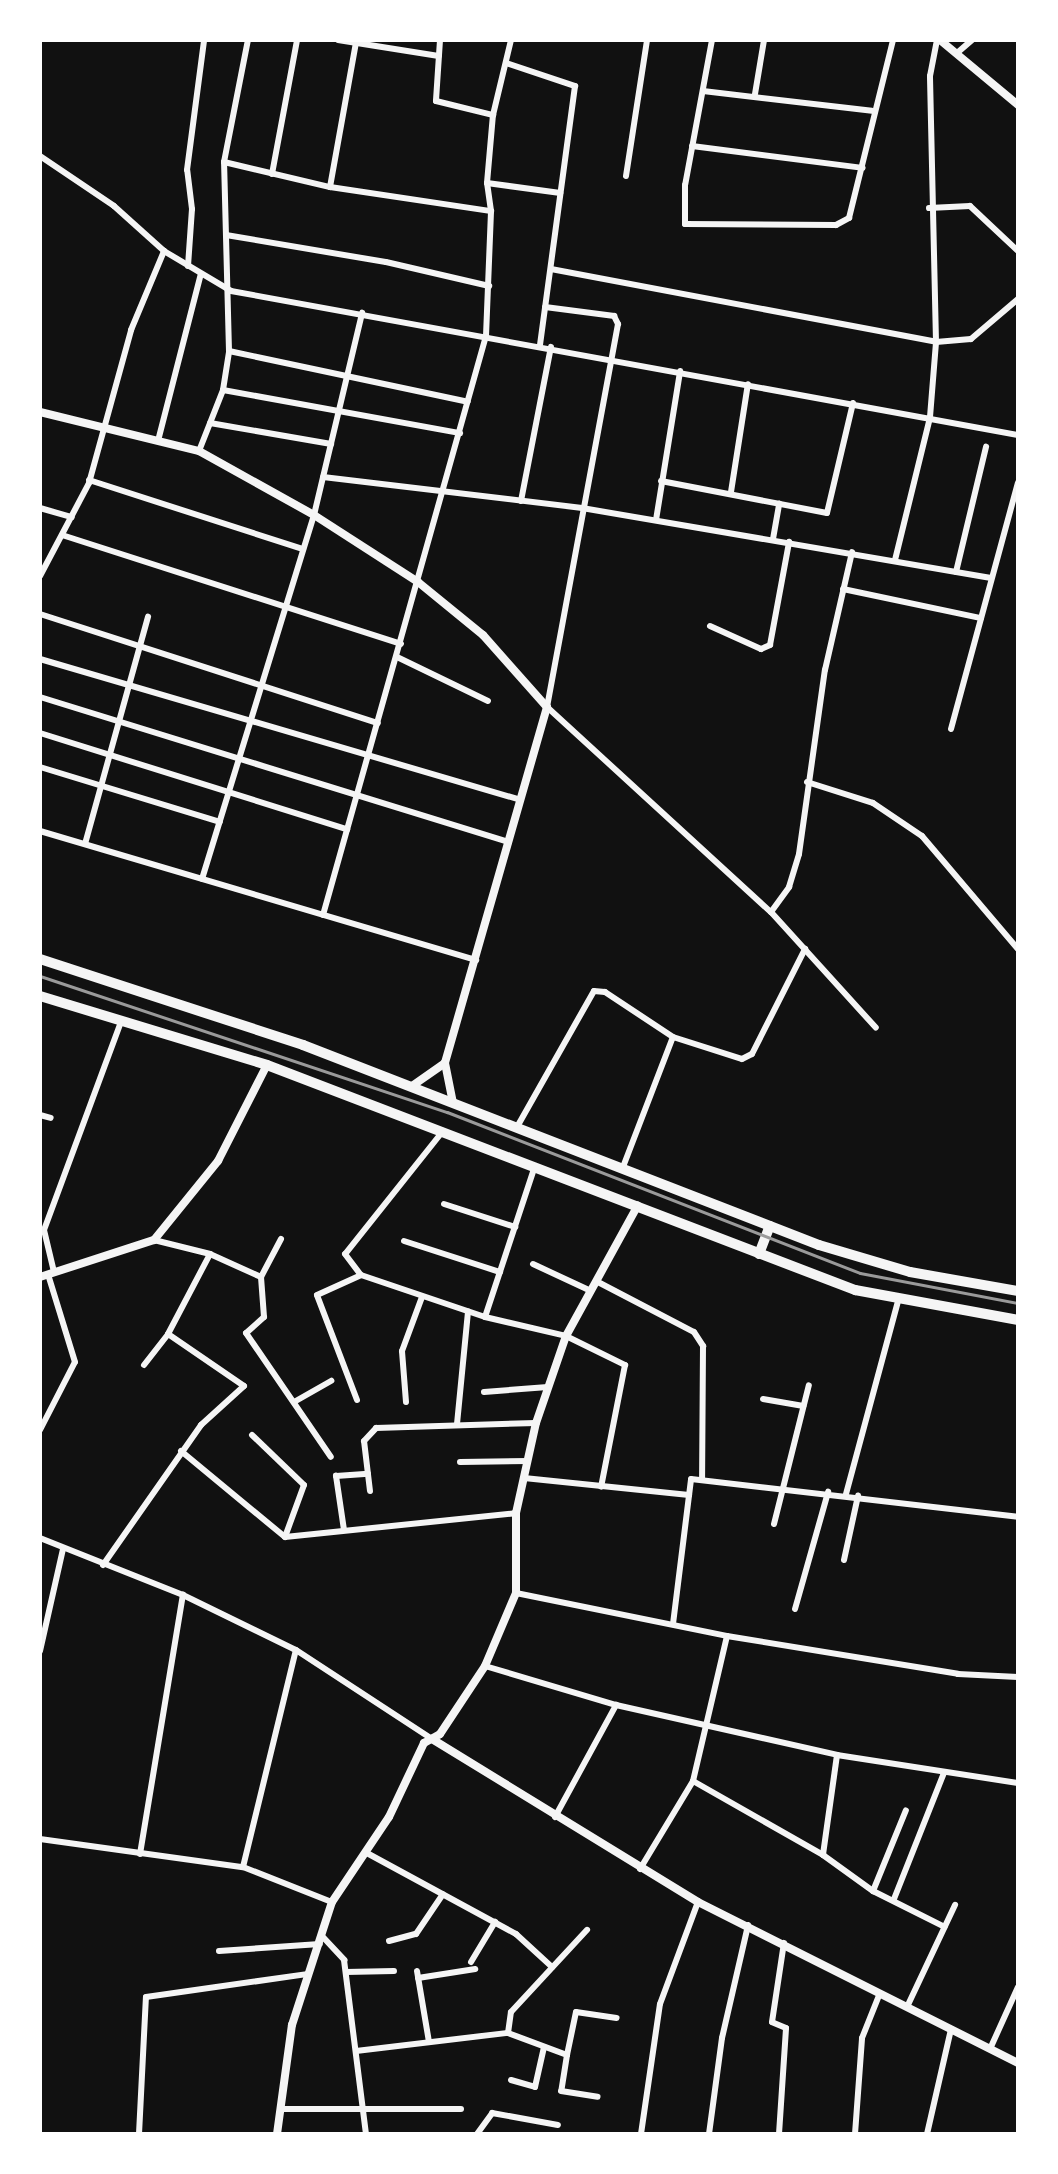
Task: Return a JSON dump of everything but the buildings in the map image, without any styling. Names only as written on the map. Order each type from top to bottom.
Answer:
[{"type":"main road","points":[[40,959],[412,1086],[770,1226],[910,1272],[1018,1291]]},
{"type":"main road","points":[[40,996],[267,1065],[759,1254],[898,1301],[1018,1320]]},
{"type":"main road","points":[[759,1254],[770,1226]]},
{"type":"street","points":[[188,266],[192,209],[187,170],[204,40]]},
{"type":"street","points":[[199,451],[223,390],[229,351],[231,291],[224,162],[248,40]]},
{"type":"street","points":[[272,174],[297,40]]},
{"type":"street","points":[[338,40],[439,56]]},
{"type":"street","points":[[440,40],[438,105],[493,115]]},
{"type":"street","points":[[323,915],[486,336],[491,211],[487,183],[493,115],[511,40]]},
{"type":"street","points":[[626,176],[647,40]]},
{"type":"street","points":[[712,40],[692,146],[685,224],[843,223],[863,168],[872,111],[893,40]]},
{"type":"street","points":[[755,94],[764,40]]},
{"type":"street","points":[[895,560],[930,417],[936,342],[929,208],[930,76],[939,40],[1018,105]]},
{"type":"street","points":[[957,53],[972,40]]},
{"type":"street","points":[[330,187],[356,43]]},
{"type":"street","points":[[506,63],[575,86],[540,345]]},
{"type":"street","points":[[703,91],[755,94],[872,111]]},
{"type":"street","points":[[692,146],[863,168]]},
{"type":"street","points":[[40,156],[114,206],[164,251],[231,291],[551,347],[1018,435]]},
{"type":"street","points":[[224,162],[330,187],[491,211]]},
{"type":"street","points":[[487,183],[560,193]]},
{"type":"street","points":[[929,208],[970,206],[1018,251]]},
{"type":"street","points":[[226,235],[386,262],[489,286]]},
{"type":"street","points":[[40,576],[89,480],[131,330],[164,251]]},
{"type":"street","points":[[551,269],[936,342],[971,339],[1018,299]]},
{"type":"street","points":[[159,437],[201,274]]},
{"type":"street","points":[[453,1103],[445,1063],[547,707],[612,359],[617,317],[545,307]]},
{"type":"street","points":[[202,879],[314,515],[362,313]]},
{"type":"street","points":[[521,501],[551,347]]},
{"type":"street","points":[[229,351],[468,402]]},
{"type":"street","points":[[656,520],[680,371]]},
{"type":"street","points":[[731,492],[748,384]]},
{"type":"street","points":[[223,390],[460,433]]},
{"type":"street","points":[[661,481],[830,511],[853,403]]},
{"type":"street","points":[[40,412],[159,437],[199,451],[314,515],[418,582],[483,635],[547,707],[771,912],[876,1028]]},
{"type":"street","points":[[210,423],[331,444]]},
{"type":"street","points":[[956,572],[986,447]]},
{"type":"street","points":[[323,477],[582,508],[991,578]]},
{"type":"street","points":[[89,480],[303,549]]},
{"type":"street","points":[[951,729],[1018,483]]},
{"type":"street","points":[[773,539],[779,504]]},
{"type":"street","points":[[40,508],[72,517]]},
{"type":"street","points":[[62,535],[401,644]]},
{"type":"street","points":[[710,626],[761,649],[770,645],[789,542]]},
{"type":"street","points":[[40,552],[51,556]]},
{"type":"street","points":[[771,912],[789,887],[799,854],[807,782],[852,552]]},
{"type":"street","points":[[843,589],[981,618]]},
{"type":"street","points":[[40,614],[378,723]]},
{"type":"street","points":[[85,844],[148,617]]},
{"type":"street","points":[[397,657],[488,701]]},
{"type":"street","points":[[40,659],[521,800]]},
{"type":"street","points":[[40,697],[509,842]]},
{"type":"street","points":[[40,733],[347,829]]},
{"type":"street","points":[[40,767],[220,822]]},
{"type":"street","points":[[807,782],[873,803],[922,836],[1018,949]]},
{"type":"street","points":[[40,831],[476,960]]},
{"type":"street","points":[[517,1127],[594,991],[605,992],[673,1037],[742,1059],[752,1054],[805,949]]},
{"type":"street","points":[[40,1430],[75,1362],[47,1274],[42,1229],[121,1022]]},
{"type":"street","points":[[623,1167],[673,1037]]},
{"type":"street","points":[[412,1086],[445,1063]]},
{"type":"street","points":[[154,1240],[218,1161],[267,1065]]},
{"type":"street","points":[[40,1115],[51,1118]]},
{"type":"street","points":[[443,1131],[345,1254],[361,1275],[468,1312],[566,1336],[625,1365],[601,1487]]},
{"type":"street","points":[[485,1317],[535,1166]]},
{"type":"street","points":[[444,1204],[515,1227]]},
{"type":"street","points":[[277,2134],[292,2025],[332,1902],[389,1817],[424,1743],[432,1739],[485,1666],[516,1593],[516,1513],[536,1423],[566,1336],[638,1205]]},
{"type":"street","points":[[281,1239],[261,1277],[264,1317],[246,1333],[331,1457]]},
{"type":"street","points":[[47,1274],[154,1240],[210,1254],[261,1277]]},
{"type":"street","points":[[404,1241],[500,1272]]},
{"type":"street","points":[[144,1365],[168,1334],[210,1254]]},
{"type":"street","points":[[533,1264],[591,1291]]},
{"type":"street","points":[[357,1400],[317,1295],[361,1275]]},
{"type":"street","points":[[596,1281],[694,1332],[703,1346],[702,1480]]},
{"type":"street","points":[[406,1402],[402,1351],[422,1297]]},
{"type":"street","points":[[846,1494],[898,1301]]},
{"type":"street","points":[[457,1424],[468,1312]]},
{"type":"street","points":[[103,1565],[181,1451],[244,1386],[168,1334]]},
{"type":"street","points":[[294,1402],[331,1381]]},
{"type":"street","points":[[774,1524],[809,1385]]},
{"type":"street","points":[[484,1392],[548,1387]]},
{"type":"street","points":[[763,1399],[803,1406]]},
{"type":"street","points":[[370,1491],[364,1441],[376,1428],[536,1423]]},
{"type":"street","points":[[252,1435],[304,1485],[285,1537]]},
{"type":"street","points":[[181,1451],[285,1537],[516,1513]]},
{"type":"street","points":[[460,1462],[528,1461]]},
{"type":"street","points":[[344,1530],[336,1476],[368,1474]]},
{"type":"street","points":[[524,1478],[689,1495]]},
{"type":"street","points":[[673,1624],[691,1479],[846,1494],[1018,1517]]},
{"type":"street","points":[[795,1609],[828,1492]]},
{"type":"street","points":[[844,1560],[858,1496]]},
{"type":"street","points":[[40,1538],[183,1595],[296,1650],[640,1869],[698,1902],[748,1924],[1018,2063]]},
{"type":"street","points":[[40,1651],[63,1549]]},
{"type":"street","points":[[516,1593],[727,1636],[958,1674],[1018,1677]]},
{"type":"street","points":[[140,1854],[183,1595]]},
{"type":"street","points":[[640,1869],[693,1781],[727,1636]]},
{"type":"street","points":[[243,1867],[296,1650]]},
{"type":"street","points":[[485,1666],[616,1705],[706,1727],[837,1755],[1018,1783]]},
{"type":"street","points":[[555,1817],[616,1705]]},
{"type":"street","points":[[823,1855],[837,1755]]},
{"type":"street","points":[[894,1899],[944,1773]]},
{"type":"street","points":[[693,1781],[823,1855],[873,1891],[945,1927]]},
{"type":"street","points":[[873,1891],[906,1810]]},
{"type":"street","points":[[40,1839],[243,1867],[332,1902]]},
{"type":"street","points":[[365,1852],[495,1922],[552,1967]]},
{"type":"street","points":[[389,1941],[416,1934],[443,1894]]},
{"type":"street","points":[[641,2134],[660,2004],[698,1902]]},
{"type":"street","points":[[907,2007],[955,1905]]},
{"type":"street","points":[[429,2042],[418,1974],[473,1965],[495,1922]]},
{"type":"street","points":[[709,2134],[722,2038],[748,1924]]},
{"type":"street","points":[[508,2033],[511,2012],[587,1930]]},
{"type":"street","points":[[219,1951],[321,1940],[339,1949],[346,1972],[366,2134]]},
{"type":"street","points":[[779,2134],[786,2028],[773,2024],[784,1943]]},
{"type":"street","points":[[346,1972],[394,1971]]},
{"type":"street","points":[[139,2134],[146,1997],[308,1974]]},
{"type":"street","points":[[990,2049],[1018,1987]]},
{"type":"street","points":[[855,2134],[862,2038],[880,1993]]},
{"type":"street","points":[[598,2097],[561,2091],[576,2012],[617,2018]]},
{"type":"street","points":[[927,2134],[951,2029]]},
{"type":"street","points":[[356,2051],[508,2033],[567,2055]]},
{"type":"street","points":[[511,2080],[535,2087],[544,2047]]},
{"type":"street","points":[[281,2109],[461,2109]]},
{"type":"street","points":[[477,2134],[492,2113],[558,2125]]},
{"type":"railway","points":[[40,976],[447,1112],[860,1273],[1018,1303]]}]
